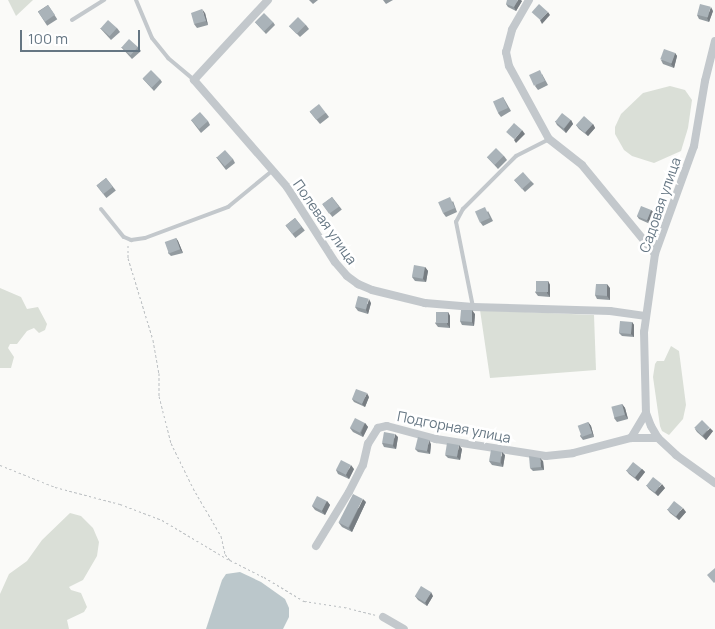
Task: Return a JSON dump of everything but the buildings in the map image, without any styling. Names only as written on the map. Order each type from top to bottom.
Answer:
[{"type":"street","points":[[194,80],[268,0]]},
{"type":"street","points":[[529,0],[512,30],[506,52],[509,66],[548,139],[582,165],[655,254]]},
{"type":"street","name":"Садовая улица","points":[[658,438],[646,413],[645,316],[655,254],[694,146],[705,81],[715,41]]},
{"type":"street","name":"Полевая улица","points":[[194,80],[287,187],[335,262],[358,284],[372,290],[425,303],[473,307],[610,311],[645,316]]},
{"type":"street","points":[[631,438],[646,413]]},
{"type":"street","name":"Подгорная улица","points":[[316,546],[353,485],[363,465],[368,444],[378,428],[387,426],[436,439],[546,456],[573,452],[631,438],[658,438]]},
{"type":"street","points":[[658,438],[676,455],[715,483]]},
{"type":"street","points":[[383,616],[404,629]]},
{"type":"lane","points":[[72,20],[104,0]]},
{"type":"lane","points":[[136,0],[152,38],[168,58],[194,80]]},
{"type":"lane","points":[[473,307],[456,222],[463,209],[516,156],[548,139]]},
{"type":"lane","points":[[101,210],[119,232],[130,240],[145,238],[228,207],[273,170]]},
{"type":"path","points":[[130,240],[127,248],[128,258],[153,340],[159,373],[159,396],[171,442],[193,488],[221,536],[225,554],[230,560]]},
{"type":"path","points":[[0,465],[55,487],[120,504],[162,520],[304,601],[344,607],[383,616]]},
{"type":"shaded area","points":[[8,0],[33,0],[16,16]]},
{"type":"shaded area","points":[[670,86],[685,90],[692,100],[688,128],[681,151],[654,163],[632,156],[624,150],[615,134],[615,127],[621,114],[643,93]]},
{"type":"shaded area","points":[[0,288],[21,297],[27,309],[38,307],[47,324],[45,330],[39,333],[34,328],[27,331],[17,344],[10,344],[8,348],[14,357],[11,368],[0,368]]},
{"type":"shaded area","points":[[480,310],[594,315],[596,370],[490,378]]},
{"type":"shaded area","points":[[671,346],[679,351],[686,405],[683,419],[669,435],[662,431],[660,426],[653,377],[655,364],[657,361],[664,361]]},
{"type":"shaded area","points":[[70,513],[81,516],[93,528],[99,542],[97,556],[83,580],[69,587],[71,590],[81,593],[87,607],[84,612],[67,620],[69,629],[0,629],[0,594],[9,574],[27,561],[42,540]]},
{"type":"shaded area","points":[[240,572],[261,582],[285,599],[289,608],[289,617],[283,629],[206,629],[222,580],[226,574]]}]
